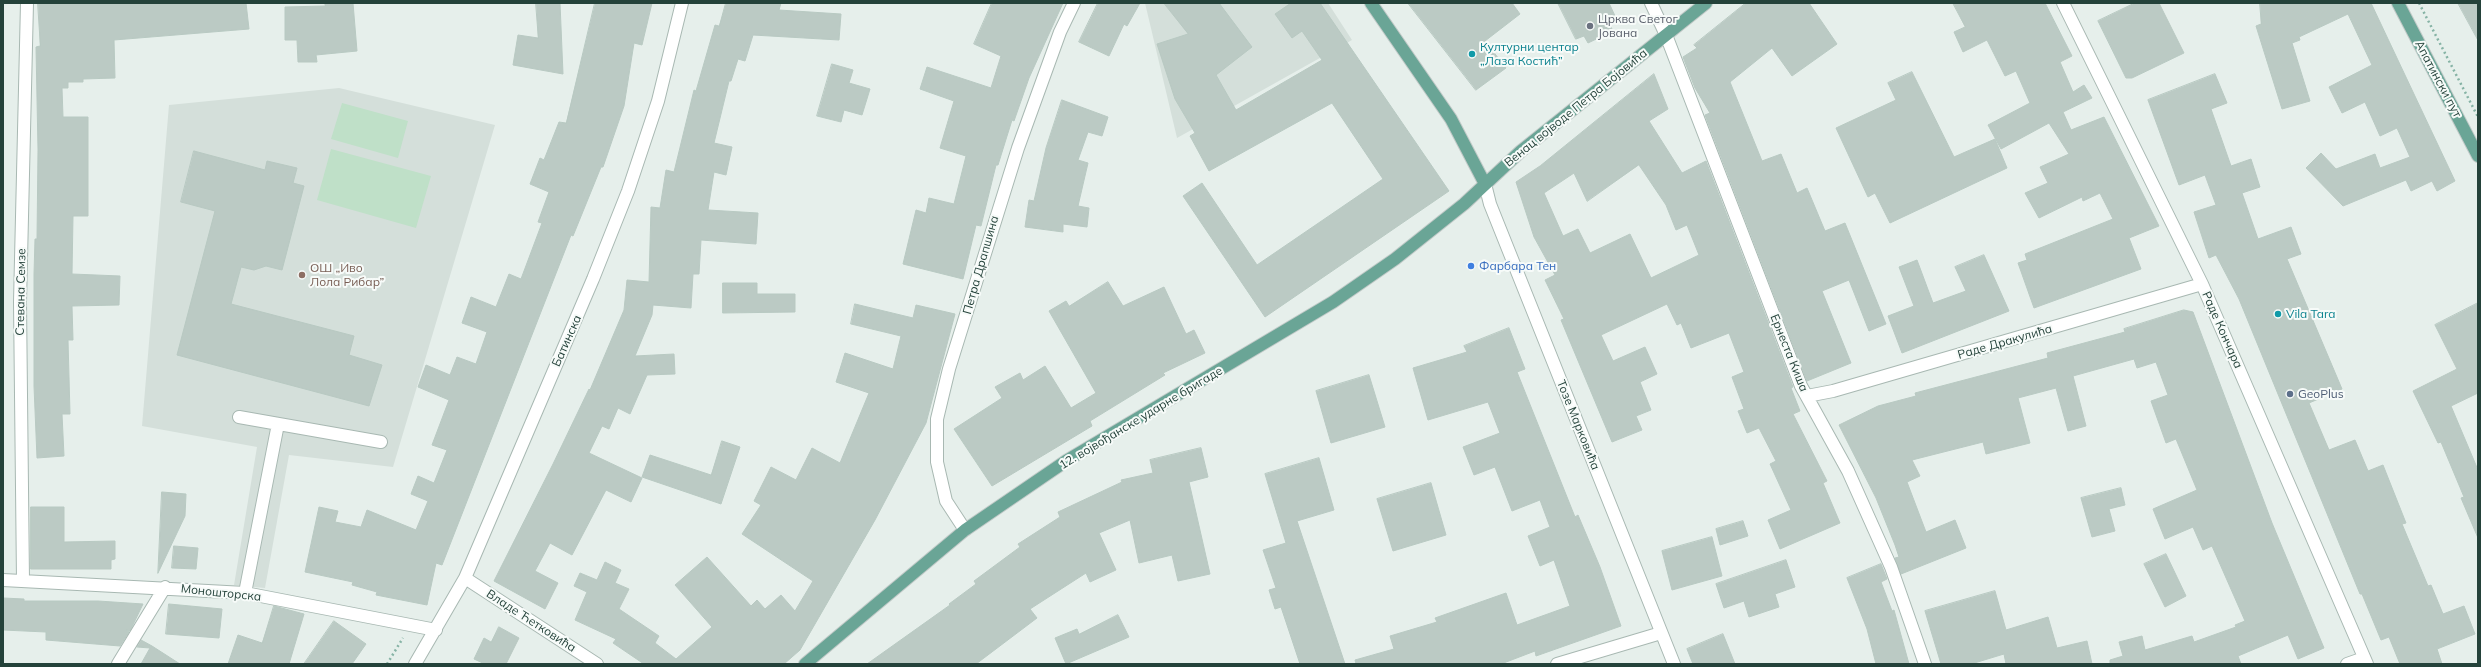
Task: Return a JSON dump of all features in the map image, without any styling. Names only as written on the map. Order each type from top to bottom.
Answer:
[{"type":"main road","points":[[1371,3],[1451,119],[1485,184]]},
{"type":"main road","name":"Венац војводе Петра Бојовића","points":[[1485,184],[1520,151],[1706,3]]},
{"type":"main road","name":"Апатински пут","points":[[2398,3],[2478,156]]},
{"type":"main road","name":"12. војвођанске ударне бригаде","points":[[805,664],[965,530],[1066,461],[1333,302],[1395,259],[1485,184]]},
{"type":"street","name":"Стевана Семзе","points":[[23,581],[20,302],[28,3]]},
{"type":"street","name":"Батинска","points":[[415,664],[465,578],[593,279],[628,191],[658,101],[682,3]]},
{"type":"street","name":"Петра Драпшина","points":[[965,530],[946,501],[937,462],[937,419],[949,369],[1018,148],[1060,32],[1074,3]]},
{"type":"street","name":"Ернеста Киша","points":[[1651,3],[1666,35],[1806,396],[1848,471],[1892,567],[1926,664]]},
{"type":"street","name":"Раде Кончара","points":[[2062,3],[2202,284],[2366,661]]},
{"type":"street","name":"Тозе Марковића","points":[[1485,184],[1490,204],[1674,664]]},
{"type":"street","name":"Раде Дракулића","points":[[1806,396],[1833,391],[2202,284]]},
{"type":"street","points":[[239,417],[381,442]]},
{"type":"street","points":[[245,593],[278,424]]},
{"type":"street","name":"Владе Ћетковића","points":[[465,578],[597,664]]},
{"type":"street","name":"Моношторска","points":[[3,580],[165,587],[245,593],[436,630]]},
{"type":"street","points":[[118,664],[165,587]]},
{"type":"street","points":[[1558,664],[1661,633]]},
{"type":"street","points":[[2347,664],[2366,661]]},
{"type":"path","points":[[2419,3],[2478,117]]},
{"type":"path","points":[[387,664],[411,626]]},
{"type":"shaded area","points":[[1145,3],[1328,3],[1352,40],[1177,138]]},
{"type":"shaded area","name":"ОШ „Иво Лола Рибар”","points":[[339,88],[495,125],[393,467],[289,455],[265,588],[234,585],[257,447],[142,426],[169,105]]},
{"type":"green space","points":[[342,103],[408,121],[398,158],[331,139]]},
{"type":"green space","points":[[331,149],[431,176],[416,228],[317,200]]},
{"type":"building","points":[[38,3],[246,3],[249,29],[114,40],[115,78],[83,79],[83,82],[68,82],[68,88],[62,88],[63,117],[88,117],[88,216],[73,216],[72,274],[120,276],[119,305],[72,306],[73,340],[68,340],[70,414],[62,414],[64,456],[37,458],[34,386],[34,274],[35,239],[37,239],[38,150],[36,47],[40,46]]},
{"type":"building","points":[[325,3],[353,3],[357,51],[316,55],[317,62],[298,62],[297,40],[285,40],[285,7],[325,6]]},
{"type":"building","points":[[536,3],[560,3],[563,74],[513,65],[518,35],[538,38]]},
{"type":"building","points":[[595,3],[652,3],[642,45],[634,43],[624,106],[603,167],[601,167],[573,236],[571,235],[442,565],[436,563],[427,605],[376,595],[377,592],[352,585],[353,582],[305,572],[319,507],[338,511],[335,522],[361,527],[367,510],[416,530],[428,501],[411,494],[418,476],[434,483],[447,450],[432,445],[449,400],[418,387],[426,365],[450,375],[457,357],[476,364],[487,332],[462,323],[471,297],[496,307],[509,274],[521,279],[542,223],[538,222],[549,192],[530,184],[540,158],[544,160],[559,122],[566,123]]},
{"type":"building","points":[[726,3],[781,3],[779,10],[841,14],[839,40],[753,35],[745,61],[738,59],[731,81],[729,81],[714,143],[732,147],[726,175],[714,172],[708,210],[758,213],[756,244],[701,240],[699,274],[693,274],[691,308],[653,305],[652,315],[635,356],[674,354],[675,374],[647,375],[630,414],[618,408],[609,429],[602,426],[589,453],[642,478],[631,502],[606,490],[572,555],[550,543],[535,571],[558,583],[545,609],[494,581],[589,389],[590,390],[624,310],[627,280],[649,282],[651,207],[660,208],[666,170],[674,172],[694,90],[696,91],[715,25],[719,26]]},
{"type":"building","points":[[992,3],[1063,3],[1029,78],[1014,121],[1012,120],[998,165],[996,165],[981,226],[976,225],[963,279],[903,264],[916,210],[926,213],[929,198],[954,204],[966,156],[940,148],[954,101],[920,89],[927,67],[991,88],[1001,56],[974,44]]},
{"type":"building","points":[[1098,3],[1140,3],[1127,26],[1124,24],[1109,56],[1079,42]]},
{"type":"building","points":[[1164,3],[1219,3],[1252,47],[1216,75],[1236,110],[1322,60],[1302,31],[1292,38],[1275,14],[1291,3],[1320,3],[1449,191],[1265,317],[1183,196],[1202,183],[1257,265],[1383,179],[1332,103],[1209,171],[1190,136],[1195,133],[1175,99],[1157,44],[1188,34]]},
{"type":"building","name":"Културни центар „Лаза Костић”","points":[[1408,3],[1512,3],[1520,14],[1485,41],[1506,68],[1476,90]]},
{"type":"building","name":"Црква Светог Јована","points":[[1558,3],[1609,3],[1616,18],[1608,21],[1613,31],[1588,43],[1584,36],[1576,39]]},
{"type":"building","points":[[1746,3],[1809,3],[1837,44],[1792,76],[1772,48],[1730,82],[1762,161],[1781,154],[1797,193],[1807,188],[1825,231],[1845,223],[1886,324],[1869,331],[1849,280],[1822,291],[1851,363],[1807,381],[1705,115],[1710,113],[1695,88],[1683,57],[1697,48],[1694,45]]},
{"type":"building","points":[[1953,3],[2045,3],[2072,56],[2060,62],[2073,92],[2084,85],[2092,98],[2063,112],[2071,130],[2104,117],[2159,226],[2129,238],[2141,269],[2034,308],[2018,263],[2027,260],[2025,254],[2113,219],[2100,193],[2083,201],[2082,197],[2039,218],[2025,193],[2048,183],[2040,167],[2069,154],[2049,123],[2001,149],[1988,125],[2030,103],[2016,71],[2005,76],[1987,40],[1963,52],[1954,32],[1965,27]]},
{"type":"building","points":[[2135,3],[2159,3],[2184,53],[2132,78],[2126,78],[2098,21]]},
{"type":"building","points":[[2260,3],[2371,3],[2455,181],[2437,191],[2432,181],[2411,191],[2406,180],[2343,206],[2306,168],[2321,153],[2336,169],[2375,154],[2380,168],[2410,157],[2397,128],[2380,136],[2365,102],[2342,113],[2329,87],[2372,65],[2348,14],[2299,37],[2300,40],[2292,43],[2310,101],[2282,109],[2256,26],[2261,24]]},
{"type":"building","points":[[2458,3],[2478,3],[2478,40]]},
{"type":"building","points":[[832,64],[853,70],[849,83],[870,89],[862,115],[844,110],[841,122],[817,116]]},
{"type":"building","points":[[1912,72],[1954,157],[1995,139],[2007,168],[1890,223],[1875,193],[1868,197],[1836,128],[1896,100],[1888,83]]},
{"type":"building","points":[[1654,74],[1668,109],[1649,121],[1682,173],[1706,161],[1793,387],[1791,388],[1800,411],[1793,414],[1827,481],[1823,483],[1840,523],[1780,549],[1768,520],[1791,510],[1770,464],[1776,461],[1759,428],[1747,433],[1738,411],[1744,409],[1732,377],[1744,372],[1729,333],[1691,348],[1681,323],[1677,325],[1667,304],[1601,335],[1613,361],[1645,347],[1657,374],[1640,382],[1651,410],[1636,416],[1642,430],[1612,442],[1561,320],[1564,319],[1545,280],[1555,275],[1534,237],[1516,182],[1540,166]],"holes":[[[1639,165],[1666,205],[1676,230],[1687,225],[1699,255],[1651,278],[1630,234],[1590,253],[1578,229],[1563,236],[1544,193],[1574,173],[1587,201]]]},
{"type":"building","points":[[2215,74],[2227,103],[2211,109],[2231,166],[2251,159],[2260,187],[2242,193],[2258,239],[2291,227],[2301,254],[2287,259],[2342,389],[2309,403],[2329,450],[2355,440],[2368,471],[2383,465],[2406,523],[2402,524],[2428,586],[2431,585],[2443,614],[2464,606],[2475,634],[2437,649],[2442,664],[2400,664],[2389,637],[2381,640],[2362,594],[2360,594],[2239,299],[2216,255],[2209,258],[2194,212],[2216,205],[2205,175],[2179,185],[2148,100]]},
{"type":"building","points":[[1062,100],[1108,117],[1102,136],[1088,132],[1078,160],[1088,163],[1078,206],[1089,208],[1087,227],[1063,224],[1063,232],[1025,227],[1029,200],[1034,201],[1046,148]]},
{"type":"building","points":[[194,151],[265,170],[267,161],[297,168],[293,183],[304,186],[282,270],[266,266],[254,270],[241,267],[231,304],[354,336],[349,355],[382,365],[369,406],[177,355],[215,211],[181,202]]},
{"type":"building","points":[[1984,255],[2009,311],[1902,353],[1888,316],[1914,306],[1899,267],[1917,260],[1933,303],[1966,291],[1955,267]]},
{"type":"building","points":[[1108,282],[1123,306],[1164,287],[1186,334],[1194,330],[1205,353],[1163,373],[1165,375],[1090,421],[1092,426],[992,486],[954,429],[1002,398],[995,387],[1020,373],[1023,380],[1045,366],[1071,408],[1096,393],[1049,311],[1066,301],[1069,306]]},
{"type":"building","points":[[723,283],[757,283],[757,294],[795,294],[795,312],[723,313]]},
{"type":"building","points":[[2478,303],[2478,393],[2451,406],[2478,470],[2478,538],[2461,498],[2464,497],[2441,442],[2438,443],[2413,391],[2457,369],[2435,325]]},
{"type":"building","points":[[855,304],[913,318],[916,305],[955,314],[926,423],[875,520],[800,650],[784,664],[644,664],[613,643],[616,639],[575,620],[587,592],[574,586],[580,573],[597,580],[605,562],[621,570],[615,583],[629,589],[619,609],[659,636],[655,643],[676,659],[712,627],[675,585],[707,557],[751,606],[757,600],[765,609],[781,595],[795,611],[813,581],[742,534],[761,505],[754,501],[771,467],[796,480],[812,448],[840,463],[869,393],[836,382],[845,353],[893,369],[901,336],[851,324]]},
{"type":"building","points":[[2184,310],[2193,312],[2272,523],[2324,648],[2298,659],[2288,635],[2238,656],[2241,664],[2110,664],[2110,660],[2123,656],[2119,642],[2142,636],[2145,650],[2192,636],[2194,642],[2236,627],[2235,625],[2245,621],[2212,546],[2203,550],[2193,527],[2165,539],[2153,509],[2197,490],[2176,439],[2166,443],[2151,401],[2168,395],[2156,362],[2137,368],[2134,359],[2073,376],[2086,426],[2068,431],[2056,388],[2018,398],[2030,443],[1986,454],[1983,442],[1912,460],[1920,476],[1907,482],[1926,532],[1955,520],[1966,548],[1901,574],[1895,558],[1899,557],[1876,498],[1839,425],[1878,406],[1916,396],[1915,393],[2048,358],[2047,353],[2125,332],[2124,329]]},
{"type":"building","points":[[1509,328],[1525,369],[1517,372],[1575,517],[1578,515],[1600,567],[1621,626],[1536,656],[1535,651],[1501,664],[1356,664],[1355,660],[1394,649],[1390,636],[1437,622],[1435,618],[1506,593],[1517,625],[1570,606],[1554,560],[1540,566],[1528,536],[1550,527],[1540,500],[1512,511],[1495,467],[1474,475],[1463,447],[1500,433],[1488,402],[1428,420],[1413,368],[1467,352],[1464,346]]},
{"type":"building","points":[[1369,375],[1385,427],[1331,443],[1316,391]]},
{"type":"building","points":[[722,441],[740,447],[721,504],[642,477],[650,455],[711,475]]},
{"type":"building","points":[[1201,448],[1208,477],[1189,482],[1210,574],[1178,581],[1172,555],[1139,563],[1130,520],[1099,533],[1116,570],[1090,582],[1086,573],[1030,609],[1037,618],[976,664],[867,664],[950,605],[949,604],[976,584],[974,581],[1020,547],[1018,544],[1060,517],[1058,512],[1122,482],[1121,480],[1153,473],[1150,460]]},
{"type":"building","points":[[1319,458],[1334,510],[1297,521],[1345,664],[1300,664],[1281,607],[1275,609],[1269,590],[1276,588],[1263,550],[1286,543],[1265,474]]},
{"type":"building","points":[[1431,483],[1446,535],[1393,551],[1377,499]]},
{"type":"building","points":[[2121,488],[2125,505],[2109,509],[2115,531],[2092,537],[2081,498]]},
{"type":"building","points":[[162,492],[186,494],[185,516],[158,573]]},
{"type":"building","points":[[31,507],[64,507],[64,542],[115,541],[115,559],[111,560],[111,569],[31,569]]},
{"type":"building","points":[[1743,521],[1748,536],[1720,545],[1716,529]]},
{"type":"building","points":[[1712,537],[1722,576],[1672,590],[1662,551]]},
{"type":"building","points":[[174,546],[198,548],[196,569],[172,568]]},
{"type":"building","points":[[2166,554],[2186,596],[2165,607],[2144,564]]},
{"type":"building","points":[[1786,560],[1795,587],[1775,594],[1779,607],[1749,617],[1744,601],[1724,608],[1716,584]]},
{"type":"building","points":[[1881,564],[1887,579],[1881,582],[1892,611],[1894,610],[1909,664],[1876,664],[1867,629],[1847,578]]},
{"type":"building","points":[[1995,591],[2006,630],[2048,617],[2057,648],[2087,641],[2092,664],[2006,664],[2004,654],[1971,664],[1941,664],[1925,611]]},
{"type":"building","points":[[3,598],[24,599],[24,601],[98,601],[143,604],[130,631],[126,630],[129,632],[120,646],[46,640],[46,632],[3,630]]},
{"type":"building","points":[[169,604],[222,609],[219,638],[166,634]]},
{"type":"building","points":[[274,606],[304,614],[289,664],[228,664],[238,635],[262,643]]},
{"type":"building","points":[[1118,615],[1129,637],[1066,664],[1055,638],[1077,629],[1079,634]]},
{"type":"building","points":[[334,621],[366,644],[352,664],[304,664]]},
{"type":"building","points":[[499,627],[519,638],[506,664],[485,664],[474,659],[484,638],[491,642]]},
{"type":"building","points":[[1723,634],[1735,664],[1693,664],[1687,649]]},
{"type":"building","points":[[141,640],[180,664],[141,664],[150,648],[137,647]]},
{"type":"place","name":"Црква Светог Јована","points":[[1590,26]]},
{"type":"place","name":"Културни центар „Лаза Костић”","points":[[1472,54]]},
{"type":"place","name":"Фарбара Тен","points":[[1471,266]]},
{"type":"place","name":"ОШ „Иво Лола Рибар”","points":[[302,275]]},
{"type":"place","name":"Vila Tara","points":[[2278,314]]},
{"type":"place","name":"GeoPlus","points":[[2290,394]]}]
